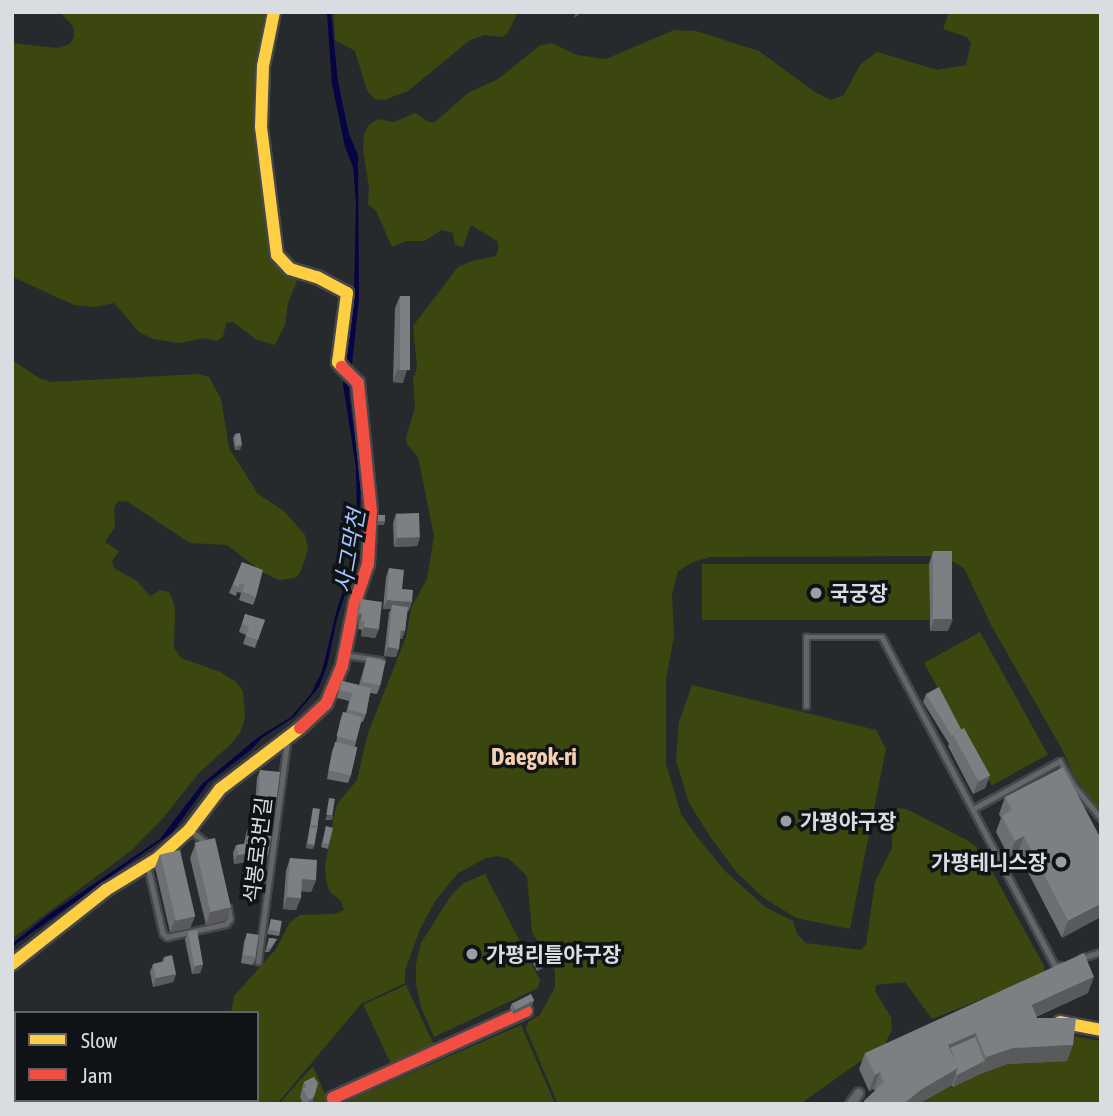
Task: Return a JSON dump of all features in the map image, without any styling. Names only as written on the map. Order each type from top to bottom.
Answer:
[{"type":"street","points":[[12,964],[96,898],[148,865],[189,830],[220,789],[287,741],[326,704],[344,655],[355,602],[366,570],[370,511],[368,461],[358,383],[338,362],[347,293],[317,277],[290,269],[277,255],[261,127],[263,66],[274,12]]},
{"type":"street","points":[[334,1101],[526,1011]]},
{"type":"street","points":[[1047,1021],[1083,1024],[1101,1030]]},
{"type":"street","points":[[850,1104],[858,1093]]},
{"type":"lane","points":[[806,706],[806,637],[882,637],[1055,967],[1067,963]]},
{"type":"lane","points":[[344,655],[380,660]]},
{"type":"lane","name":"석봉로3번길","points":[[258,962],[287,741]]},
{"type":"lane","points":[[973,809],[1060,761],[1074,786],[1101,818]]},
{"type":"lane","points":[[189,830],[214,849]]},
{"type":"lane","points":[[148,865],[163,933],[167,937],[226,924],[230,919],[227,906]]},
{"type":"lane","points":[[1078,959],[1101,952]]},
{"type":"green space","points":[[60,12],[268,12],[257,67],[272,257],[297,281],[288,303],[285,325],[275,345],[257,340],[233,322],[226,323],[223,337],[217,341],[205,338],[179,343],[153,339],[139,332],[114,303],[95,307],[74,305],[15,278],[12,269],[12,43],[57,48],[70,44],[74,37],[73,26]]},
{"type":"green space","points":[[334,12],[518,12],[508,33],[503,37],[484,35],[470,40],[408,91],[384,100],[374,99],[367,90],[355,51],[335,40]]},
{"type":"green space","points":[[949,12],[1101,12],[1101,812],[1075,778],[1062,749],[991,625],[964,568],[943,556],[710,557],[693,562],[678,571],[672,594],[674,636],[666,679],[666,764],[681,814],[697,837],[725,871],[765,907],[793,921],[797,934],[806,943],[861,950],[866,945],[875,882],[892,848],[892,815],[897,808],[906,809],[967,840],[981,851],[1044,966],[1044,974],[932,1019],[905,982],[876,985],[875,991],[891,1017],[892,1029],[885,1044],[800,1104],[558,1104],[526,1029],[528,1022],[540,1015],[555,987],[555,971],[532,932],[527,876],[509,859],[497,856],[486,858],[458,873],[436,900],[420,929],[405,971],[405,983],[361,1004],[277,1104],[113,1104],[259,1102],[259,1011],[231,1011],[234,996],[276,949],[290,922],[300,915],[335,914],[344,910],[341,901],[329,891],[326,879],[325,867],[334,816],[337,804],[357,780],[368,733],[406,637],[411,608],[427,579],[434,536],[418,457],[407,444],[406,437],[415,408],[413,379],[417,368],[413,326],[458,267],[496,256],[499,248],[497,241],[471,225],[463,247],[455,245],[453,233],[442,230],[424,241],[407,241],[392,247],[376,211],[368,204],[369,188],[363,149],[364,134],[369,125],[378,119],[394,122],[415,113],[429,122],[435,122],[468,93],[498,79],[539,46],[552,43],[577,55],[606,59],[674,30],[696,31],[759,51],[815,92],[831,100],[844,95],[860,65],[877,52],[937,70],[966,65],[971,43],[967,37],[943,29]]},
{"type":"green space","points":[[12,360],[39,378],[51,382],[198,374],[209,377],[221,399],[229,448],[258,494],[284,511],[305,535],[308,549],[300,573],[295,578],[279,580],[262,572],[227,545],[190,543],[128,502],[118,501],[114,507],[115,527],[105,542],[119,551],[112,561],[114,568],[137,581],[150,596],[160,590],[169,592],[175,607],[174,648],[181,658],[220,672],[236,682],[243,691],[245,718],[241,731],[232,743],[199,773],[163,818],[132,850],[12,939]]},
{"type":"green space","name":"국궁장","points":[[702,564],[929,564],[929,620],[702,620]]},
{"type":"green space","points":[[980,632],[1048,754],[992,785],[924,663]]},
{"type":"green space","name":"가평야구장","points":[[692,685],[876,730],[886,749],[850,929],[796,918],[764,898],[737,873],[711,838],[689,803],[676,760],[679,722]]},
{"type":"green space","name":"가평리틀야구장","points":[[485,874],[540,980],[538,988],[434,1037],[421,1007],[416,984],[416,964],[421,943],[452,894],[464,883]]},
{"type":"green space","points":[[406,985],[434,1045],[391,1065],[363,1005]]},
{"type":"green space","points":[[521,1025],[555,1104],[348,1104],[347,1101]]},
{"type":"green space","points":[[1056,1033],[1101,1041],[1101,1104],[872,1104]]},
{"type":"green space","points":[[313,1066],[329,1104],[279,1104],[300,1080]]},
{"type":"shaded area","points":[[331,12],[338,82],[349,134],[358,155],[359,299],[349,393],[361,482],[358,554],[337,619],[327,666],[319,687],[294,717],[262,738],[208,783],[173,832],[12,947],[12,944],[48,915],[160,839],[202,784],[257,738],[291,717],[311,694],[322,671],[337,609],[353,561],[357,525],[356,468],[343,384],[354,293],[356,203],[353,167],[345,147],[332,84],[327,13]]},
{"type":"building","points":[[400,296],[410,296],[410,370],[400,370]]},
{"type":"building","points":[[240,433],[242,445],[236,446],[235,434]]},
{"type":"building","points":[[419,513],[420,537],[397,538],[396,514]]},
{"type":"building","points":[[378,515],[385,515],[385,521],[378,521]]},
{"type":"building","points":[[933,551],[952,551],[952,619],[933,619]]},
{"type":"building","points":[[242,562],[263,570],[256,597],[242,591],[245,585],[233,585]]},
{"type":"building","points":[[389,568],[404,570],[402,589],[413,590],[412,602],[387,600]]},
{"type":"building","points":[[361,599],[382,602],[379,629],[364,627],[365,621],[361,621],[362,614],[359,614]]},
{"type":"building","points":[[392,605],[408,607],[399,649],[388,647]]},
{"type":"building","points":[[245,614],[265,620],[258,640],[246,636],[249,627],[242,624]]},
{"type":"building","points":[[367,657],[386,661],[380,685],[362,681]]},
{"type":"building","points":[[342,681],[371,688],[366,714],[348,710],[352,693],[340,690]]},
{"type":"building","points":[[939,687],[961,729],[952,736],[926,694]]},
{"type":"building","points":[[343,712],[362,717],[356,741],[337,736]]},
{"type":"building","points":[[964,728],[990,775],[979,782],[953,734]]},
{"type":"building","points":[[335,742],[357,747],[351,775],[328,770]]},
{"type":"building","name":"가평테니스장","points":[[1063,767],[1101,839],[1101,904],[1068,921],[1024,836],[1015,841],[1002,816],[1012,810],[1005,797]]},
{"type":"building","points":[[260,770],[280,772],[275,812],[258,810]]},
{"type":"building","points":[[329,798],[335,799],[332,816],[326,815]]},
{"type":"building","points":[[313,808],[320,809],[318,826],[311,825]]},
{"type":"building","points":[[249,826],[272,829],[268,855],[263,854],[263,850],[250,848],[251,841],[247,840]]},
{"type":"building","points":[[326,826],[333,828],[329,844],[323,843]]},
{"type":"building","points":[[310,827],[317,828],[315,845],[308,844]]},
{"type":"building","points":[[215,838],[231,907],[211,912],[195,843]]},
{"type":"building","points":[[248,843],[250,853],[238,855],[236,845]]},
{"type":"building","points":[[180,850],[195,916],[176,921],[161,854]]},
{"type":"building","points":[[290,858],[317,860],[316,880],[302,879],[301,898],[287,897]]},
{"type":"building","points":[[271,919],[282,921],[280,932],[269,930]]},
{"type":"building","points":[[197,930],[203,964],[194,966],[188,932]]},
{"type":"building","points":[[247,933],[259,935],[255,957],[244,955]]},
{"type":"building","points":[[269,938],[277,939],[271,948],[267,948]]},
{"type":"building","points":[[535,944],[545,963],[539,966],[529,947]]},
{"type":"building","points":[[1084,953],[1094,977],[1032,1005],[1037,1018],[1076,1018],[1073,1045],[1013,1048],[986,1057],[976,1033],[948,1045],[958,1068],[922,1089],[903,1104],[867,1104],[864,1101],[884,1082],[880,1072],[875,1075],[865,1053]]},
{"type":"building","points":[[172,955],[176,974],[156,978],[153,964],[165,961],[164,957]]},
{"type":"building","points":[[531,994],[534,1000],[515,1010],[512,1004]]},
{"type":"building","points":[[975,1037],[984,1061],[957,1075],[958,1068],[950,1048]]},
{"type":"building","points":[[314,1077],[318,1083],[314,1097],[309,1100],[303,1089],[307,1087],[304,1082]]},
{"type":"traffic: slow","points":[[274,12],[263,66],[261,127],[277,255],[290,269],[317,277],[347,293],[338,362],[342,367]]},
{"type":"traffic: slow","points":[[12,964],[106,890],[158,858],[189,830],[220,789],[300,728]]},
{"type":"traffic: slow","points":[[1060,1022],[1101,1030]]},
{"type":"traffic: jam","points":[[300,728],[326,704],[342,666],[355,602],[368,564],[371,511],[358,383],[342,367]]},
{"type":"traffic: jam","points":[[335,1104],[333,1098],[526,1011]]},
{"type":"place","name":"국궁장","points":[[816,593]]},
{"type":"place","name":"가평야구장","points":[[786,821]]},
{"type":"place","name":"가평테니스장","points":[[1061,862]]},
{"type":"place","name":"가평리틀야구장","points":[[472,954]]},
{"type":"district","name":"Daegok-ri","points":[[534,757]]},
{"type":"water label","name":"사그막천","points":[[350,551]]}]
